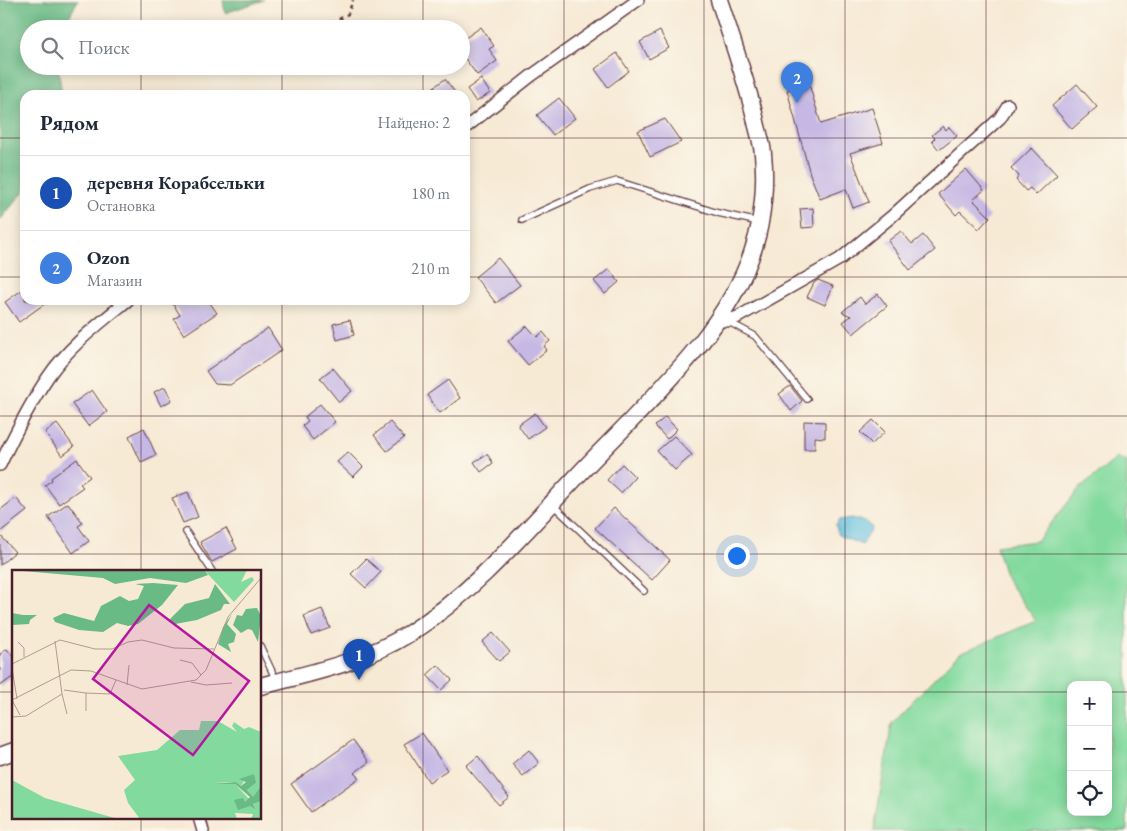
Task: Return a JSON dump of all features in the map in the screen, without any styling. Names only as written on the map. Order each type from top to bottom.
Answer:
[{"type":"main road","points":[[261,686],[337,667],[409,634],[441,612],[469,588],[552,503],[722,321],[754,247],[763,192],[763,153],[746,84],[719,0]]},
{"type":"main road","points":[[0,756],[12,752]]},
{"type":"street","points":[[470,124],[531,76],[638,0]]},
{"type":"street","points":[[722,321],[840,259],[993,125],[1008,106]]},
{"type":"street","points":[[0,465],[23,419],[48,376],[88,333],[122,305]]},
{"type":"street","points":[[199,818],[203,831]]},
{"type":"lane","points":[[522,220],[590,189],[617,180],[718,213],[759,222]]},
{"type":"lane","points":[[722,321],[755,336],[807,399]]},
{"type":"lane","points":[[552,503],[644,591]]},
{"type":"lane","points":[[186,532],[211,570]]},
{"type":"lane","points":[[261,648],[277,682]]},
{"type":"path","points":[[337,20],[348,14],[353,0]]},
{"type":"green space","points":[[0,0],[78,0],[68,20],[20,20],[20,75],[59,75],[61,90],[20,90],[20,196],[0,220]]},
{"type":"green space","points":[[223,0],[264,0],[225,13]]},
{"type":"green space","points":[[1117,458],[1127,461],[1127,831],[874,831],[892,722],[960,653],[1036,621],[1006,579],[996,546],[1037,541],[1078,490]]},
{"type":"water","points":[[852,518],[867,522],[872,528],[862,545],[838,535],[836,525],[840,520]]},
{"type":"building","points":[[481,27],[494,46],[489,49],[497,61],[477,75],[470,65],[470,35]]},
{"type":"building","points":[[660,31],[669,48],[649,59],[640,42]]},
{"type":"building","points":[[617,53],[629,71],[608,87],[595,69]]},
{"type":"building","points":[[445,79],[453,90],[430,90]]},
{"type":"building","points":[[481,79],[490,93],[476,102],[470,90],[467,89]]},
{"type":"building","points":[[809,84],[821,124],[872,108],[883,143],[850,153],[869,202],[853,208],[846,189],[820,199],[810,174],[787,90]]},
{"type":"building","points":[[1077,84],[1097,107],[1072,129],[1052,106]]},
{"type":"building","points":[[559,98],[575,118],[553,135],[537,115]]},
{"type":"building","points":[[665,119],[681,142],[650,157],[638,131]]},
{"type":"building","points":[[943,126],[946,130],[949,127],[957,136],[939,150],[932,141],[935,138],[932,135]]},
{"type":"building","points":[[1032,148],[1057,175],[1036,195],[1030,188],[1026,191],[1016,180],[1019,176],[1011,168]]},
{"type":"building","points":[[966,169],[984,190],[973,200],[990,217],[979,229],[960,211],[956,215],[938,194]]},
{"type":"building","points":[[813,208],[814,227],[802,228],[800,209]]},
{"type":"building","points":[[901,231],[912,244],[923,235],[935,250],[910,270],[888,241]]},
{"type":"building","points":[[498,258],[520,285],[496,303],[475,277]]},
{"type":"building","points":[[609,269],[619,282],[605,294],[594,281]]},
{"type":"building","points":[[818,280],[833,286],[825,305],[807,297],[814,283]]},
{"type":"building","points":[[20,292],[20,305],[43,305],[19,322],[5,302]]},
{"type":"building","points":[[878,294],[887,306],[853,334],[843,322],[851,316],[842,312],[860,297],[865,304]]},
{"type":"building","points":[[174,305],[211,305],[217,313],[184,335],[174,319],[180,315]]},
{"type":"building","points":[[350,320],[354,335],[337,340],[333,324]]},
{"type":"building","points":[[527,326],[537,337],[543,332],[550,341],[544,346],[547,350],[528,365],[508,341]]},
{"type":"building","points":[[268,328],[282,350],[230,385],[215,384],[206,371]]},
{"type":"building","points":[[333,368],[352,391],[339,402],[320,378]]},
{"type":"building","points":[[448,380],[460,398],[440,413],[427,395]]},
{"type":"building","points":[[790,386],[802,401],[791,411],[779,394]]},
{"type":"building","points":[[165,387],[172,400],[161,406],[154,392]]},
{"type":"building","points":[[92,390],[107,412],[88,426],[72,404]]},
{"type":"building","points":[[320,404],[335,422],[313,440],[302,426],[308,421],[305,417]]},
{"type":"building","points":[[535,413],[545,427],[528,439],[518,425]]},
{"type":"building","points":[[665,417],[677,429],[667,439],[655,426]]},
{"type":"building","points":[[873,420],[885,432],[872,444],[860,432]]},
{"type":"building","points":[[804,421],[825,422],[825,438],[815,437],[815,449],[804,449]]},
{"type":"building","points":[[390,422],[404,438],[387,451],[374,435]]},
{"type":"building","points":[[57,424],[74,447],[62,456],[45,432]]},
{"type":"building","points":[[144,428],[156,455],[141,462],[129,436]]},
{"type":"building","points":[[674,436],[692,455],[675,470],[657,451]]},
{"type":"building","points":[[348,452],[363,467],[353,477],[337,462]]},
{"type":"building","points":[[487,454],[493,463],[481,472],[474,462]]},
{"type":"building","points":[[77,459],[90,477],[80,484],[83,487],[59,504],[45,485],[52,480],[51,478]]},
{"type":"building","points":[[622,464],[635,477],[621,493],[607,480]]},
{"type":"building","points":[[188,492],[198,517],[183,523],[172,498]]},
{"type":"building","points":[[16,498],[27,511],[0,532],[0,510]]},
{"type":"building","points":[[68,503],[83,523],[78,526],[89,541],[73,553],[48,517]]},
{"type":"building","points":[[614,508],[670,560],[652,580],[595,528]]},
{"type":"building","points":[[226,528],[237,549],[212,562],[200,542]]},
{"type":"building","points":[[0,535],[15,552],[0,565]]},
{"type":"building","points":[[366,559],[381,572],[366,588],[351,574]]},
{"type":"building","points":[[322,609],[330,628],[311,635],[304,616]]},
{"type":"building","points":[[493,633],[510,652],[499,661],[482,642]]},
{"type":"building","points":[[7,649],[12,655],[12,677],[0,686],[0,654]]},
{"type":"building","points":[[438,665],[452,680],[441,690],[427,675]]},
{"type":"building","points":[[422,733],[447,770],[429,782],[404,744]]},
{"type":"building","points":[[353,740],[369,762],[354,773],[359,778],[311,812],[291,784]]},
{"type":"building","points":[[529,750],[539,763],[523,776],[512,764]]},
{"type":"building","points":[[478,756],[509,797],[499,805],[466,766]]},
{"type":"place","name":"Ozon","points":[[797,103]]},
{"type":"place","name":"деревня Корабсельки","points":[[359,680]]}]
